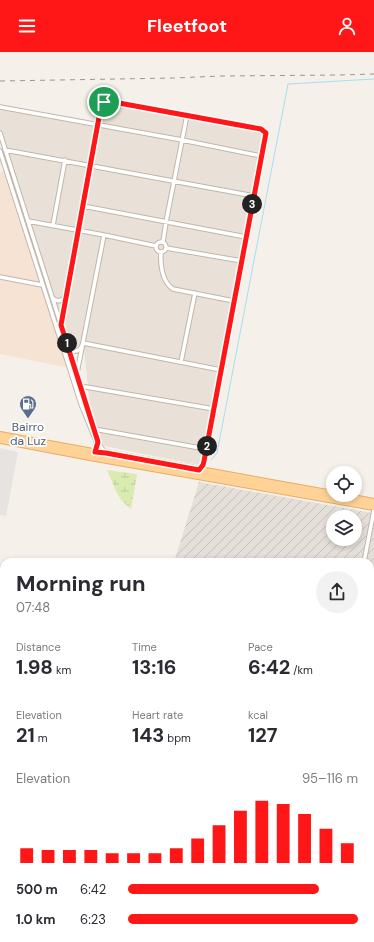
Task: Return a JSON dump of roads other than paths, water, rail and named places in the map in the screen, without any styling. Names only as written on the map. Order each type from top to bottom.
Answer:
[{"type":"main road","points":[[0,435],[96,449],[106,453],[326,493]]},
{"type":"main road","points":[[0,440],[374,506]]},
{"type":"main road","points":[[362,500],[374,502]]},
{"type":"street","points":[[61,325],[98,125],[104,102],[108,101],[261,129],[266,133],[204,461],[199,470]]},
{"type":"street","points":[[0,107],[261,156]]},
{"type":"street","points":[[166,248],[166,245],[163,242],[166,222],[187,115]]},
{"type":"street","points":[[0,133],[98,442],[106,453]]},
{"type":"street","points":[[5,150],[254,196]]},
{"type":"street","points":[[0,151],[96,449]]},
{"type":"street","points":[[53,226],[65,160]]},
{"type":"street","points":[[83,206],[246,237]]},
{"type":"street","points":[[28,221],[156,246],[161,252]]},
{"type":"street","points":[[77,375],[104,235]]},
{"type":"street","points":[[156,246],[158,243],[163,242]]},
{"type":"street","points":[[234,301],[173,289],[168,286],[161,266],[161,252],[166,248],[242,261]]},
{"type":"street","points":[[0,277],[42,285]]},
{"type":"street","points":[[181,362],[195,293]]},
{"type":"street","points":[[52,296],[59,301],[62,300],[67,294]]},
{"type":"street","points":[[67,345],[72,351],[75,352],[81,349],[83,343]]},
{"type":"street","points":[[83,343],[221,370]]},
{"type":"street","points":[[80,386],[214,409]]},
{"type":"street","points":[[94,429],[206,449]]},
{"type":"street","points":[[96,449],[98,442]]},
{"type":"street","points":[[204,461],[207,471]]},
{"type":"street","points":[[365,558],[374,510]]},
{"type":"waterway","points":[[211,460],[217,453],[288,84],[374,79]]},
{"type":"railway","points":[[0,81],[374,74]]},
{"type":"place","name":"Bairro da Luz","points":[[28,419]]}]
